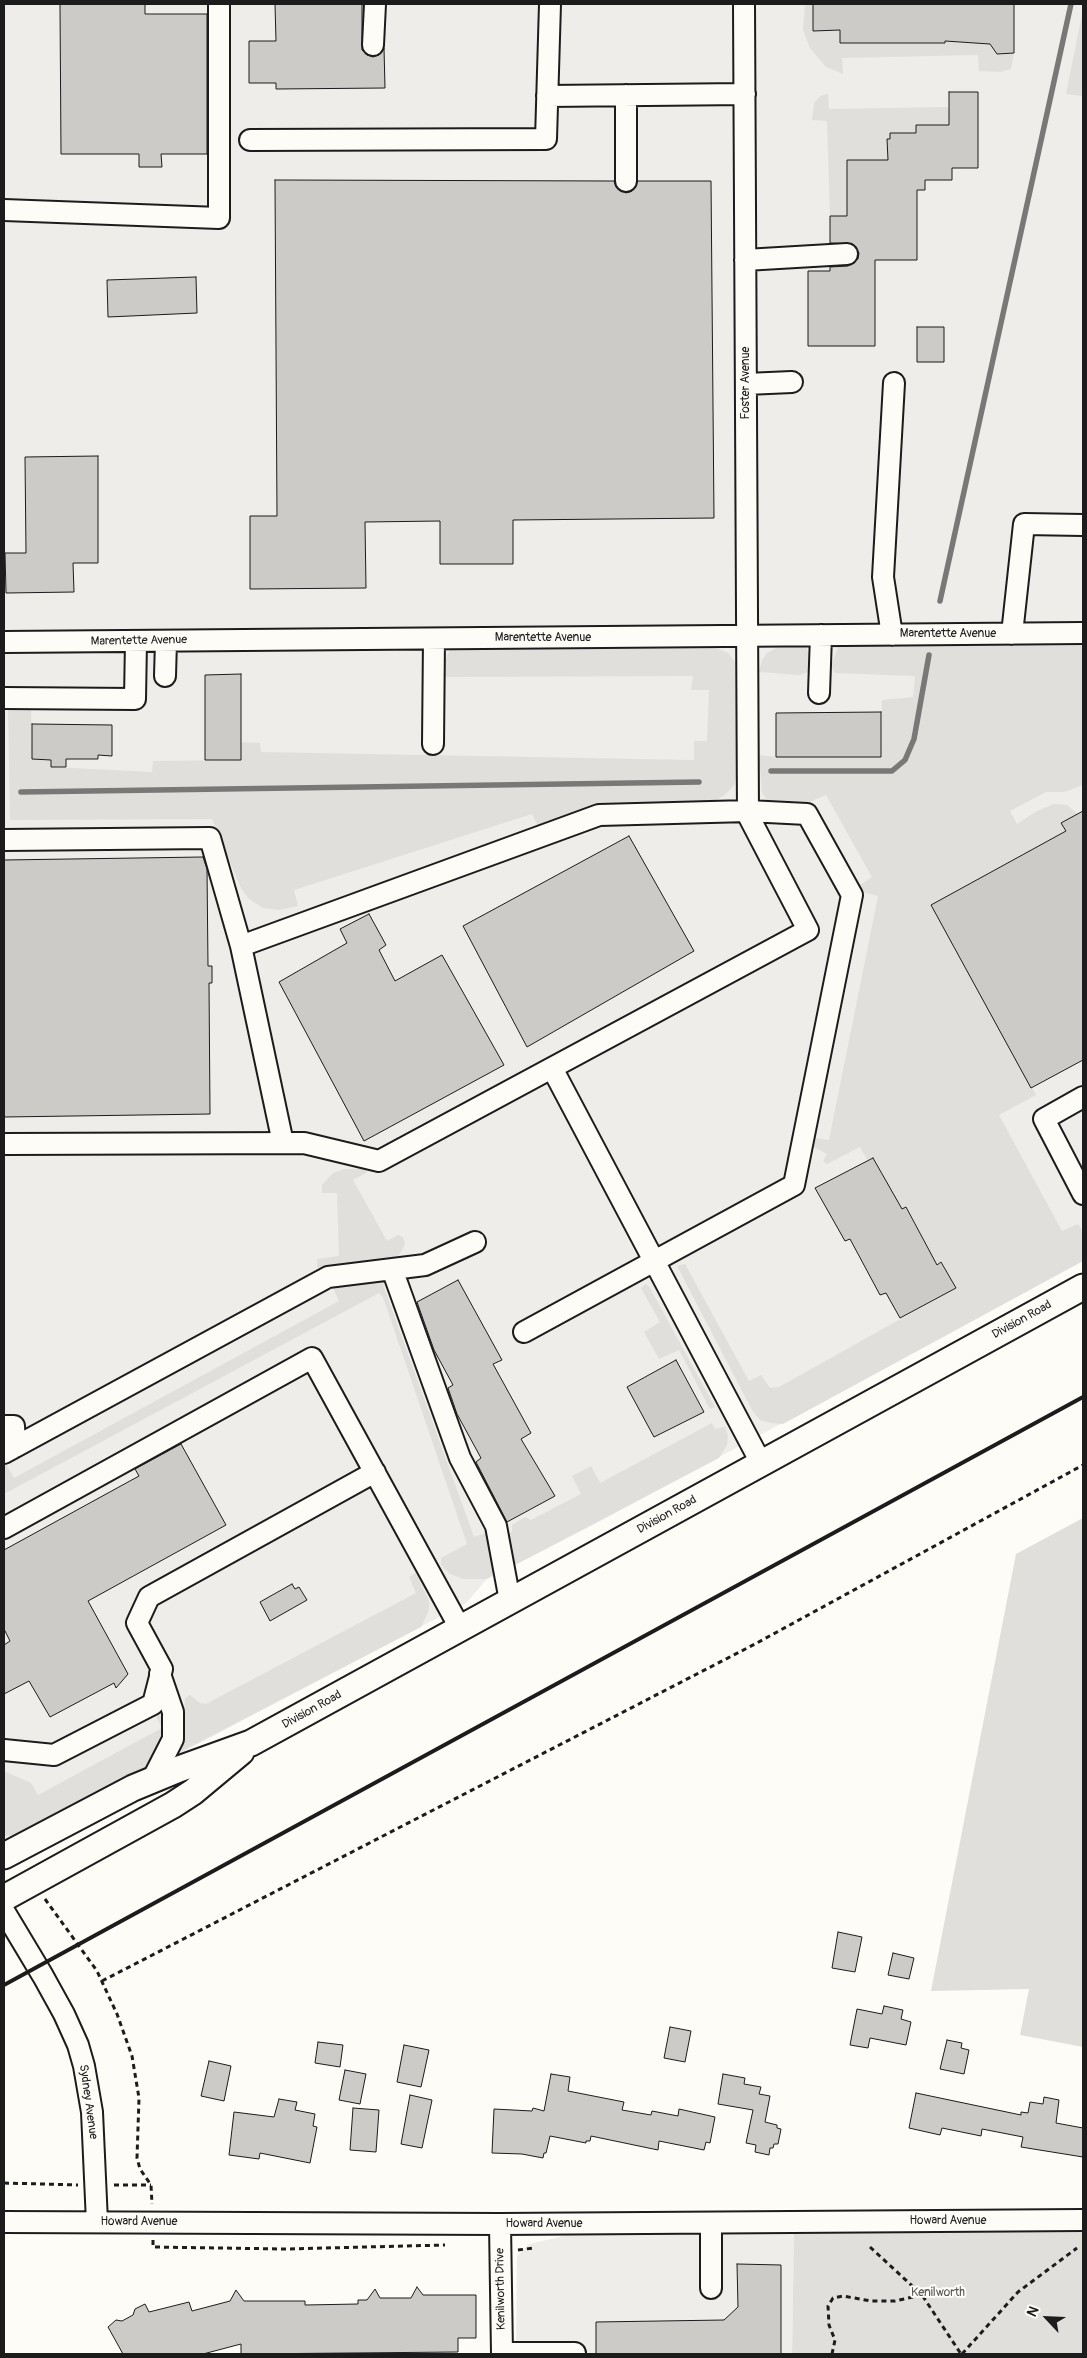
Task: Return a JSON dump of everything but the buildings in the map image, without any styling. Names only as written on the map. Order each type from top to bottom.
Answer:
[{"type":"main road","name":"Division Road","points":[[4,1856],[152,1780],[251,1743],[1083,1287]]},
{"type":"main road","name":"Division Road","points":[[4,1898],[173,1805],[208,1780],[251,1743]]},
{"type":"street","points":[[4,210],[219,218],[219,4]]},
{"type":"street","points":[[373,44],[375,4]]},
{"type":"street","points":[[250,140],[546,139],[550,4]]},
{"type":"street","name":"Foster Avenue","points":[[744,4],[748,811]]},
{"type":"street","points":[[547,96],[744,94]]},
{"type":"street","points":[[626,95],[626,181]]},
{"type":"street","points":[[745,260],[847,254]]},
{"type":"street","points":[[746,384],[792,382]]},
{"type":"street","points":[[892,635],[884,577],[894,383]]},
{"type":"street","points":[[1012,634],[1024,524],[1083,525]]},
{"type":"street","name":"Marentette Avenue","points":[[4,642],[1083,633]]},
{"type":"street","points":[[819,693],[820,635]]},
{"type":"street","points":[[433,744],[434,638]]},
{"type":"street","points":[[4,698],[135,699],[136,641]]},
{"type":"street","points":[[165,676],[166,641]]},
{"type":"street","points":[[4,1144],[283,1142],[304,1143],[379,1161],[808,930],[748,815],[748,811]]},
{"type":"street","points":[[240,946],[600,815],[748,811],[808,814],[852,894],[794,1185],[524,1332]]},
{"type":"street","points":[[4,840],[210,838],[240,946],[283,1142]]},
{"type":"street","points":[[552,1068],[761,1463]]},
{"type":"street","points":[[1083,1096],[1044,1119],[1083,1194]]},
{"type":"street","points":[[9,1450],[328,1277],[425,1264],[475,1242]]},
{"type":"street","points":[[392,1269],[460,1458],[496,1526],[510,1601]]},
{"type":"street","points":[[4,1528],[312,1358],[460,1628]]},
{"type":"street","points":[[4,1426],[14,1426],[9,1450]]},
{"type":"street","points":[[4,1750],[54,1754],[153,1704],[162,1668],[137,1622],[149,1596],[375,1472]]},
{"type":"street","points":[[152,1780],[173,1739],[174,1712],[160,1674]]},
{"type":"street","name":"Sydney Avenue","points":[[4,1911],[64,2014],[78,2045],[84,2066],[92,2112],[97,2222]]},
{"type":"street","name":"Howard Avenue","points":[[4,2222],[500,2224],[1083,2220]]},
{"type":"street","points":[[711,2223],[711,2288]]},
{"type":"street","name":"Kenilworth Drive","points":[[500,2224],[502,2354]]},
{"type":"street","points":[[502,2354],[574,2353]]},
{"type":"path","points":[[102,1981],[755,1644],[1083,1465]]},
{"type":"path","points":[[42,1894],[97,1971],[117,2014],[132,2056],[139,2098],[137,2158],[140,2169],[151,2185]]},
{"type":"path","points":[[4,2183],[46,2184]]},
{"type":"path","points":[[153,2247],[285,2249],[450,2245]]},
{"type":"path","points":[[870,2247],[922,2295],[961,2354],[1018,2292],[1077,2248]]},
{"type":"path","points":[[832,2354],[835,2340],[829,2325],[828,2306],[833,2298],[843,2296],[871,2301],[895,2301],[922,2295]]},
{"type":"shaded area","points":[[4,4],[1083,4],[1083,622],[4,633]]},
{"type":"shaded area","points":[[1083,644],[1083,1261],[595,1524],[487,1579],[466,1603],[4,1846],[4,653]]},
{"type":"shaded area","points":[[794,2232],[792,2354],[516,2354],[517,2256],[529,2244],[568,2235]]},
{"type":"green space","points":[[805,4],[813,4],[813,31],[840,30],[840,43],[927,43],[927,41],[980,43],[995,41],[997,54],[1014,53],[1011,69],[1001,72],[979,71],[978,55],[842,58],[843,74],[826,67],[810,48],[803,30]]},
{"type":"green space","points":[[1083,9],[1083,96],[1066,94]]},
{"type":"green space","points":[[828,94],[829,109],[949,107],[949,125],[916,125],[916,133],[888,139],[890,160],[847,160],[847,216],[830,216],[827,121],[812,120],[814,103],[820,96]]},
{"type":"green space","points":[[1083,644],[1083,785],[1064,792],[1046,792],[1010,811],[1017,824],[1037,811],[1054,804],[1067,805],[1078,814],[1062,823],[1066,831],[931,905],[1036,1095],[999,1115],[1062,1231],[1078,1224],[1083,1232],[1083,1261],[783,1424],[760,1420],[752,1410],[677,1266],[685,1264],[749,1381],[761,1375],[770,1388],[779,1387],[956,1288],[942,1262],[937,1265],[907,1207],[902,1209],[873,1158],[868,1161],[860,1147],[827,1164],[823,1161],[827,1154],[812,1146],[814,1138],[829,1140],[878,896],[862,892],[859,886],[872,877],[826,795],[805,804],[769,803],[762,792],[759,755],[776,757],[881,757],[882,700],[913,697],[915,676],[835,673],[831,666],[838,647]]},
{"type":"green space","points":[[778,647],[806,647],[811,659],[808,672],[800,675],[759,672],[762,660],[767,653]]},
{"type":"green space","points":[[716,648],[728,653],[735,662],[738,763],[735,784],[726,794],[706,806],[539,828],[532,814],[294,890],[298,906],[279,910],[263,908],[249,899],[241,888],[212,819],[10,820],[8,709],[31,709],[32,759],[51,760],[52,767],[152,772],[153,761],[241,760],[241,742],[260,743],[261,752],[694,760],[694,741],[707,741],[709,690],[691,690],[693,676],[442,677],[442,665],[450,650]]},
{"type":"green space","points":[[344,1169],[366,1169],[366,1173],[353,1180],[387,1241],[398,1235],[403,1237],[405,1244],[398,1257],[330,1270],[317,1267],[317,1259],[339,1256],[337,1193],[322,1193],[322,1185],[333,1173]]},
{"type":"green space","points":[[381,1279],[474,1537],[489,1532],[496,1564],[492,1576],[487,1579],[463,1579],[450,1574],[441,1565],[441,1558],[467,1544],[383,1297],[379,1293],[4,1494],[4,1466],[6,1464],[14,1478],[339,1301],[333,1288]]},
{"type":"green space","points":[[646,1284],[650,1288],[715,1407],[710,1409],[679,1350],[659,1359],[644,1332],[660,1322],[641,1288]]},
{"type":"green space","points":[[712,1423],[715,1429],[725,1427],[728,1436],[727,1445],[719,1458],[515,1565],[507,1534],[512,1532],[512,1525],[525,1517],[531,1520],[581,1494],[572,1476],[591,1466],[600,1483]]},
{"type":"green space","points":[[1083,1518],[1083,2047],[1020,2035],[1029,1989],[931,1991],[1016,1554]]},
{"type":"green space","points":[[416,1573],[429,1601],[429,1610],[421,1627],[182,1751],[178,1745],[183,1734],[185,1698],[190,1695],[200,1703],[206,1704],[416,1593],[409,1577]]},
{"type":"green space","points":[[158,1712],[168,1726],[160,1754],[142,1772],[20,1835],[4,1836],[4,1771],[31,1783],[38,1795],[162,1728],[155,1714]]},
{"type":"green space","name":"Kenilworth","points":[[1083,2231],[1083,2354],[792,2354],[794,2232]]},
{"type":"waterway","points":[[940,601],[1071,4]]},
{"type":"waterway","points":[[771,771],[892,771],[905,760],[914,739],[929,655]]},
{"type":"waterway","points":[[21,792],[699,782]]},
{"type":"railway","points":[[4,1985],[1083,1397]]}]
